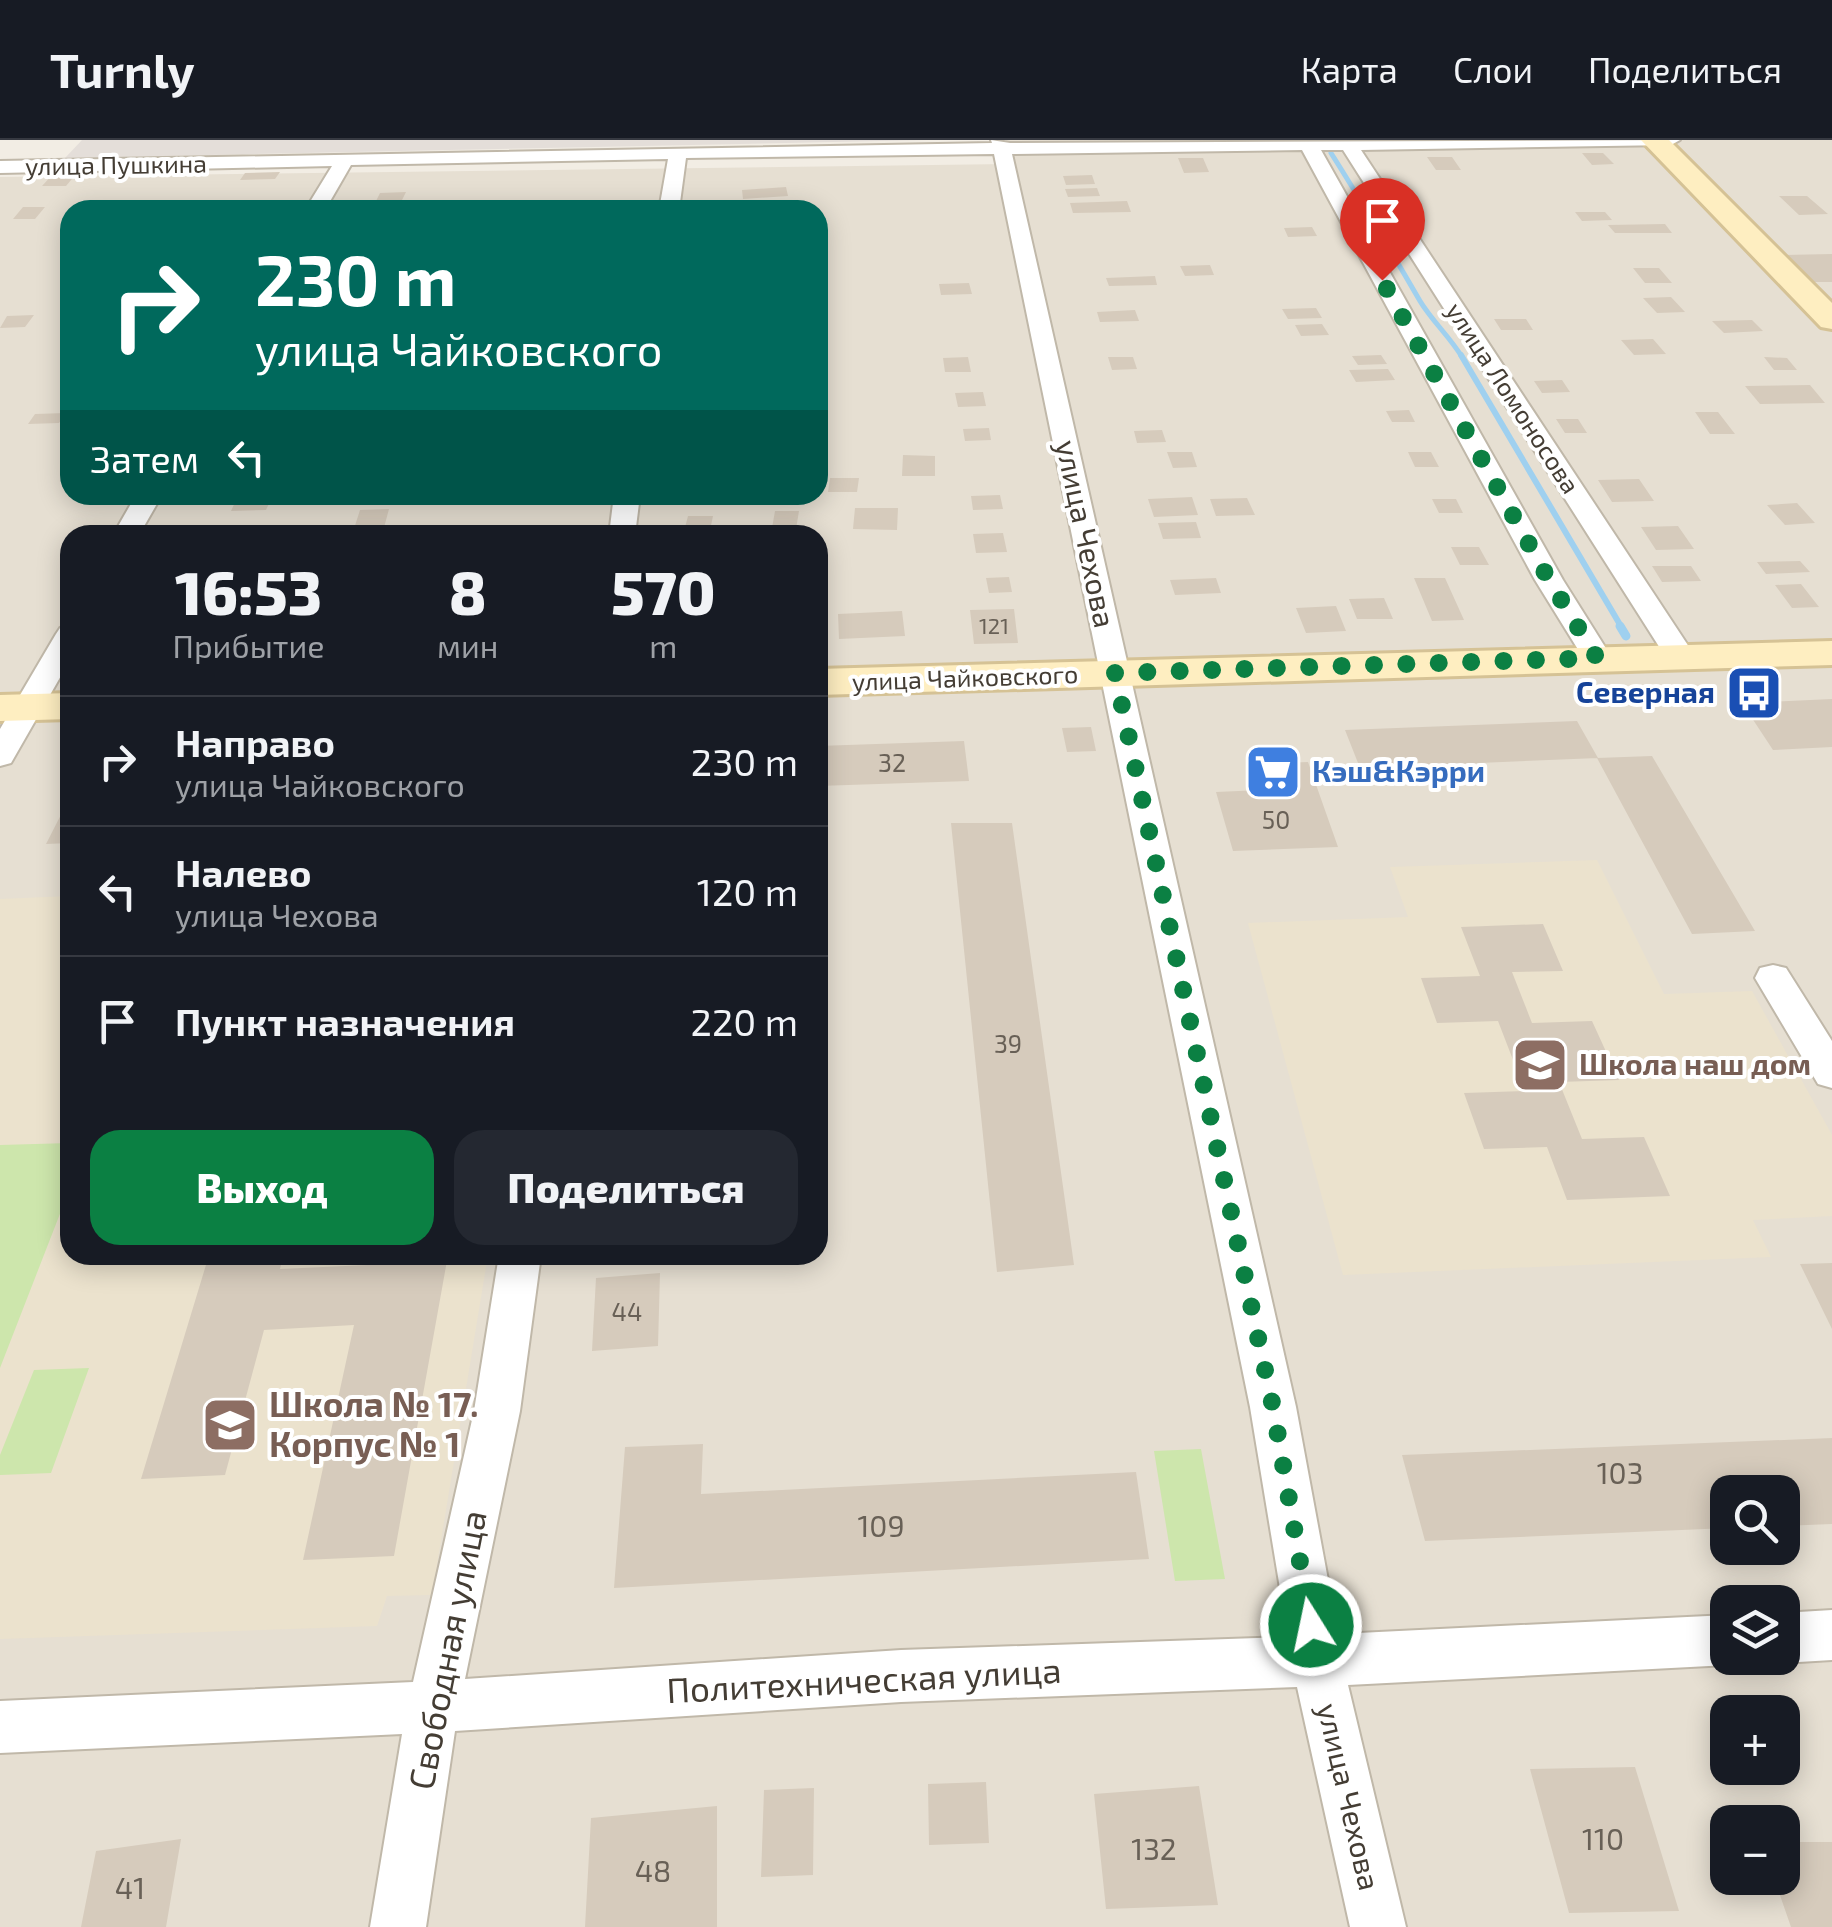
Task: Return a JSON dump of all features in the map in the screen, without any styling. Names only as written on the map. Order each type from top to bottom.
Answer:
[{"type":"main road","points":[[1654,140],[1832,320]]},
{"type":"main road","name":"улица Чайковского","points":[[828,682],[1832,653]]},
{"type":"street","name":"улица Пушкина","points":[[0,167],[1001,144],[1671,140]]},
{"type":"street","name":"улица Ломоносова","points":[[1347,142],[1680,656]]},
{"type":"street","points":[[1307,143],[1549,580],[1597,658]]},
{"type":"street","name":"улица Чехова","points":[[1001,144],[1273,1407],[1317,1661],[1378,1927]]},
{"type":"street","points":[[671,200],[678,153]]},
{"type":"street","points":[[321,200],[344,161]]},
{"type":"street","points":[[0,756],[34,707],[60,654]]},
{"type":"street","points":[[1773,978],[1832,1073]]},
{"type":"street","name":"Свободная улица","points":[[398,1927],[434,1707],[497,1411],[519,1265]]},
{"type":"street","points":[[1800,1637],[1832,1635]]},
{"type":"street","name":"Политехническая улица","points":[[0,1727],[434,1707],[901,1676],[1317,1661],[1710,1641]]},
{"type":"shaded area","points":[[82,140],[927,140],[65,158]]},
{"type":"shaded area","points":[[1006,140],[1832,140],[1832,1927],[0,1927],[0,177],[1008,164]]},
{"type":"shaded area","name":"Школа наш дом","points":[[1597,860],[1664,994],[1752,991],[1832,1135],[1832,1216],[1753,1220],[1771,1257],[1343,1275],[1248,923],[1408,917],[1390,867]]},
{"type":"shaded area","name":"Школа № 17. Корпус № 1","points":[[60,896],[60,1265],[486,1265],[432,1595],[387,1596],[377,1626],[0,1639],[0,899]]},
{"type":"green space","points":[[60,1143],[60,1214],[0,1368],[0,1145]]},
{"type":"green space","points":[[89,1368],[51,1473],[0,1475],[0,1455],[34,1370]]},
{"type":"green space","points":[[1201,1449],[1225,1579],[1175,1581],[1154,1451]]},
{"type":"building","points":[[1582,153],[1603,153],[1614,164],[1592,165]]},
{"type":"building","points":[[1427,157],[1452,157],[1461,170],[1436,170]]},
{"type":"building","points":[[1178,158],[1203,158],[1209,172],[1184,173]]},
{"type":"building","points":[[280,172],[275,179],[240,180],[245,173]]},
{"type":"building","points":[[53,174],[76,174],[66,186],[42,186]]},
{"type":"building","points":[[1092,175],[1095,184],[1066,185],[1063,176]]},
{"type":"building","points":[[786,187],[788,196],[743,199],[742,190]]},
{"type":"building","points":[[1097,188],[1100,196],[1068,197],[1065,189]]},
{"type":"building","points":[[406,192],[402,200],[376,200],[380,193]]},
{"type":"building","points":[[1779,196],[1807,196],[1828,214],[1799,215]]},
{"type":"building","points":[[1127,201],[1131,212],[1073,213],[1070,203]]},
{"type":"building","points":[[23,207],[45,207],[35,219],[13,219]]},
{"type":"building","points":[[1575,212],[1605,212],[1612,220],[1582,221]]},
{"type":"building","points":[[1665,224],[1672,233],[1615,233],[1608,225]]},
{"type":"building","points":[[1312,227],[1317,236],[1288,237],[1284,228]]},
{"type":"building","points":[[1832,254],[1832,282],[1810,282],[1784,255]]},
{"type":"building","points":[[1210,265],[1214,275],[1185,276],[1180,266]]},
{"type":"building","points":[[1633,268],[1659,268],[1672,283],[1645,283]]},
{"type":"building","points":[[1155,276],[1157,285],[1109,286],[1106,278]]},
{"type":"building","points":[[969,283],[972,294],[941,295],[939,284]]},
{"type":"building","points":[[1671,297],[1685,312],[1657,313],[1643,298]]},
{"type":"building","points":[[1316,308],[1322,318],[1288,319],[1282,309]]},
{"type":"building","points":[[1135,310],[1139,321],[1100,322],[1097,312]]},
{"type":"building","points":[[34,315],[25,327],[0,328],[7,316]]},
{"type":"building","points":[[1494,319],[1526,319],[1533,330],[1501,330]]},
{"type":"building","points":[[1752,320],[1763,331],[1724,333],[1712,321]]},
{"type":"building","points":[[1322,324],[1329,335],[1301,336],[1295,325]]},
{"type":"building","points":[[1653,339],[1666,354],[1634,355],[1621,340]]},
{"type":"building","points":[[1381,355],[1387,364],[1358,365],[1352,356]]},
{"type":"building","points":[[968,357],[971,372],[945,372],[943,358]]},
{"type":"building","points":[[1108,357],[1133,357],[1137,369],[1112,370]]},
{"type":"building","points":[[1764,357],[1787,358],[1797,370],[1774,370]]},
{"type":"building","points":[[1388,369],[1395,380],[1356,382],[1349,370]]},
{"type":"building","points":[[1562,380],[1570,392],[1542,393],[1534,381]]},
{"type":"building","points":[[1810,385],[1825,403],[1760,404],[1745,386]]},
{"type":"building","points":[[983,392],[986,406],[958,407],[955,393]]},
{"type":"building","points":[[1409,410],[1415,422],[1392,422],[1386,411]]},
{"type":"building","points":[[1695,412],[1718,412],[1735,434],[1710,434]]},
{"type":"building","points":[[60,413],[60,422],[28,424],[35,414]]},
{"type":"building","points":[[1556,419],[1578,419],[1587,433],[1565,433]]},
{"type":"building","points":[[989,428],[991,440],[965,441],[963,429]]},
{"type":"building","points":[[1162,430],[1166,442],[1137,443],[1134,431]]},
{"type":"building","points":[[1167,452],[1192,452],[1197,467],[1173,468]]},
{"type":"building","points":[[1408,452],[1431,452],[1439,467],[1415,467]]},
{"type":"building","points":[[903,455],[935,456],[935,476],[902,476]]},
{"type":"building","points":[[830,478],[859,478],[857,492],[828,492]]},
{"type":"building","points":[[1639,479],[1654,501],[1612,502],[1598,480]]},
{"type":"building","points":[[1000,495],[1003,509],[973,510],[971,496]]},
{"type":"building","points":[[1192,497],[1198,515],[1154,517],[1148,499]]},
{"type":"building","points":[[1247,498],[1255,515],[1216,516],[1210,499]]},
{"type":"building","points":[[1432,499],[1456,499],[1463,513],[1439,513]]},
{"type":"building","points":[[1797,503],[1815,523],[1785,525],[1767,505]]},
{"type":"building","points":[[234,505],[268,505],[266,510],[231,511]]},
{"type":"building","points":[[855,508],[898,508],[897,530],[853,529]]},
{"type":"building","points":[[389,509],[385,525],[355,525],[360,510]]},
{"type":"building","points":[[775,511],[799,511],[797,525],[773,525]]},
{"type":"building","points":[[688,516],[713,516],[711,525],[686,525]]},
{"type":"building","points":[[1196,522],[1201,538],[1163,539],[1158,523]]},
{"type":"building","points":[[1678,526],[1694,549],[1656,550],[1641,527]]},
{"type":"building","points":[[1003,533],[1007,552],[976,553],[973,534]]},
{"type":"building","points":[[1451,547],[1479,547],[1489,565],[1460,565]]},
{"type":"building","points":[[1800,561],[1810,572],[1766,574],[1757,562]]},
{"type":"building","points":[[1652,566],[1691,566],[1701,581],[1662,582]]},
{"type":"building","points":[[1009,577],[1012,592],[989,593],[986,578]]},
{"type":"building","points":[[1216,578],[1221,593],[1175,595],[1170,580]]},
{"type":"building","points":[[1414,578],[1445,578],[1464,620],[1432,621]]},
{"type":"building","points":[[1801,584],[1819,607],[1792,608],[1775,585]]},
{"type":"building","points":[[1384,598],[1393,619],[1357,619],[1349,599]]},
{"type":"building","points":[[1336,606],[1346,631],[1306,633],[1296,608]]},
{"type":"building","points":[[1014,609],[1018,643],[974,644],[970,610]]},
{"type":"building","points":[[902,611],[905,636],[839,639],[838,614]]},
{"type":"building","points":[[1832,699],[1832,747],[1773,750],[1742,703]]},
{"type":"building","points":[[1577,721],[1598,758],[1360,768],[1345,730]]},
{"type":"building","points":[[1091,727],[1096,751],[1067,752],[1062,728]]},
{"type":"building","points":[[964,741],[969,781],[828,786],[828,746]]},
{"type":"building","points":[[1652,756],[1755,931],[1692,934],[1597,758]]},
{"type":"building","points":[[1308,762],[1338,847],[1233,851],[1216,792],[1262,790],[1254,764]]},
{"type":"building","points":[[60,817],[60,843],[46,844]]},
{"type":"building","points":[[951,823],[1012,823],[1074,1265],[997,1272]]},
{"type":"building","points":[[1543,924],[1563,971],[1512,972],[1532,1023],[1592,1021],[1619,1080],[1559,1082],[1582,1139],[1644,1137],[1670,1196],[1567,1200],[1547,1147],[1484,1149],[1464,1093],[1525,1091],[1498,1021],[1437,1023],[1421,978],[1480,976],[1461,927]]},
{"type":"building","points":[[1832,1263],[1832,1329],[1800,1264]]},
{"type":"building","points":[[206,1265],[281,1265],[280,1269],[446,1265],[394,1556],[303,1560],[354,1325],[264,1330],[225,1475],[141,1479]]},
{"type":"building","points":[[660,1273],[658,1346],[592,1351],[596,1278]]},
{"type":"building","points":[[1832,1438],[1832,1524],[1800,1525],[1800,1475],[1710,1475],[1710,1529],[1425,1541],[1402,1455]]},
{"type":"building","points":[[703,1444],[701,1494],[1136,1472],[1149,1559],[614,1588],[625,1447]]},
{"type":"building","points":[[1635,1767],[1679,1911],[1569,1913],[1530,1769]]},
{"type":"building","points":[[986,1782],[989,1843],[929,1845],[928,1784]]},
{"type":"building","points":[[1199,1786],[1218,1905],[1106,1909],[1094,1794]]},
{"type":"building","points":[[814,1788],[813,1875],[761,1877],[764,1790]]},
{"type":"building","points":[[717,1806],[717,1927],[585,1927],[591,1818]]},
{"type":"building","points":[[181,1839],[166,1927],[81,1927],[96,1851]]},
{"type":"building","points":[[1800,1842],[1832,1842],[1832,1927],[1791,1927],[1780,1895],[1800,1895]]},
{"type":"waterway","points":[[1331,153],[1420,301],[1462,357]]},
{"type":"waterway","points":[[1461,355],[1622,628]]},
{"type":"waterway","points":[[1620,626],[1626,636]]},
{"type":"place","name":"Северная","points":[[1754,693]]},
{"type":"place","name":"Кэш&Кэрри","points":[[1273,772]]},
{"type":"place","name":"Школа наш дом","points":[[1540,1065]]},
{"type":"place","name":"Школа № 17. Корпус № 1","points":[[230,1425]]},
{"type":"route","points":[[1311,1625],[1273,1407],[1115,673],[1597,658],[1549,580],[1382,280]]}]
